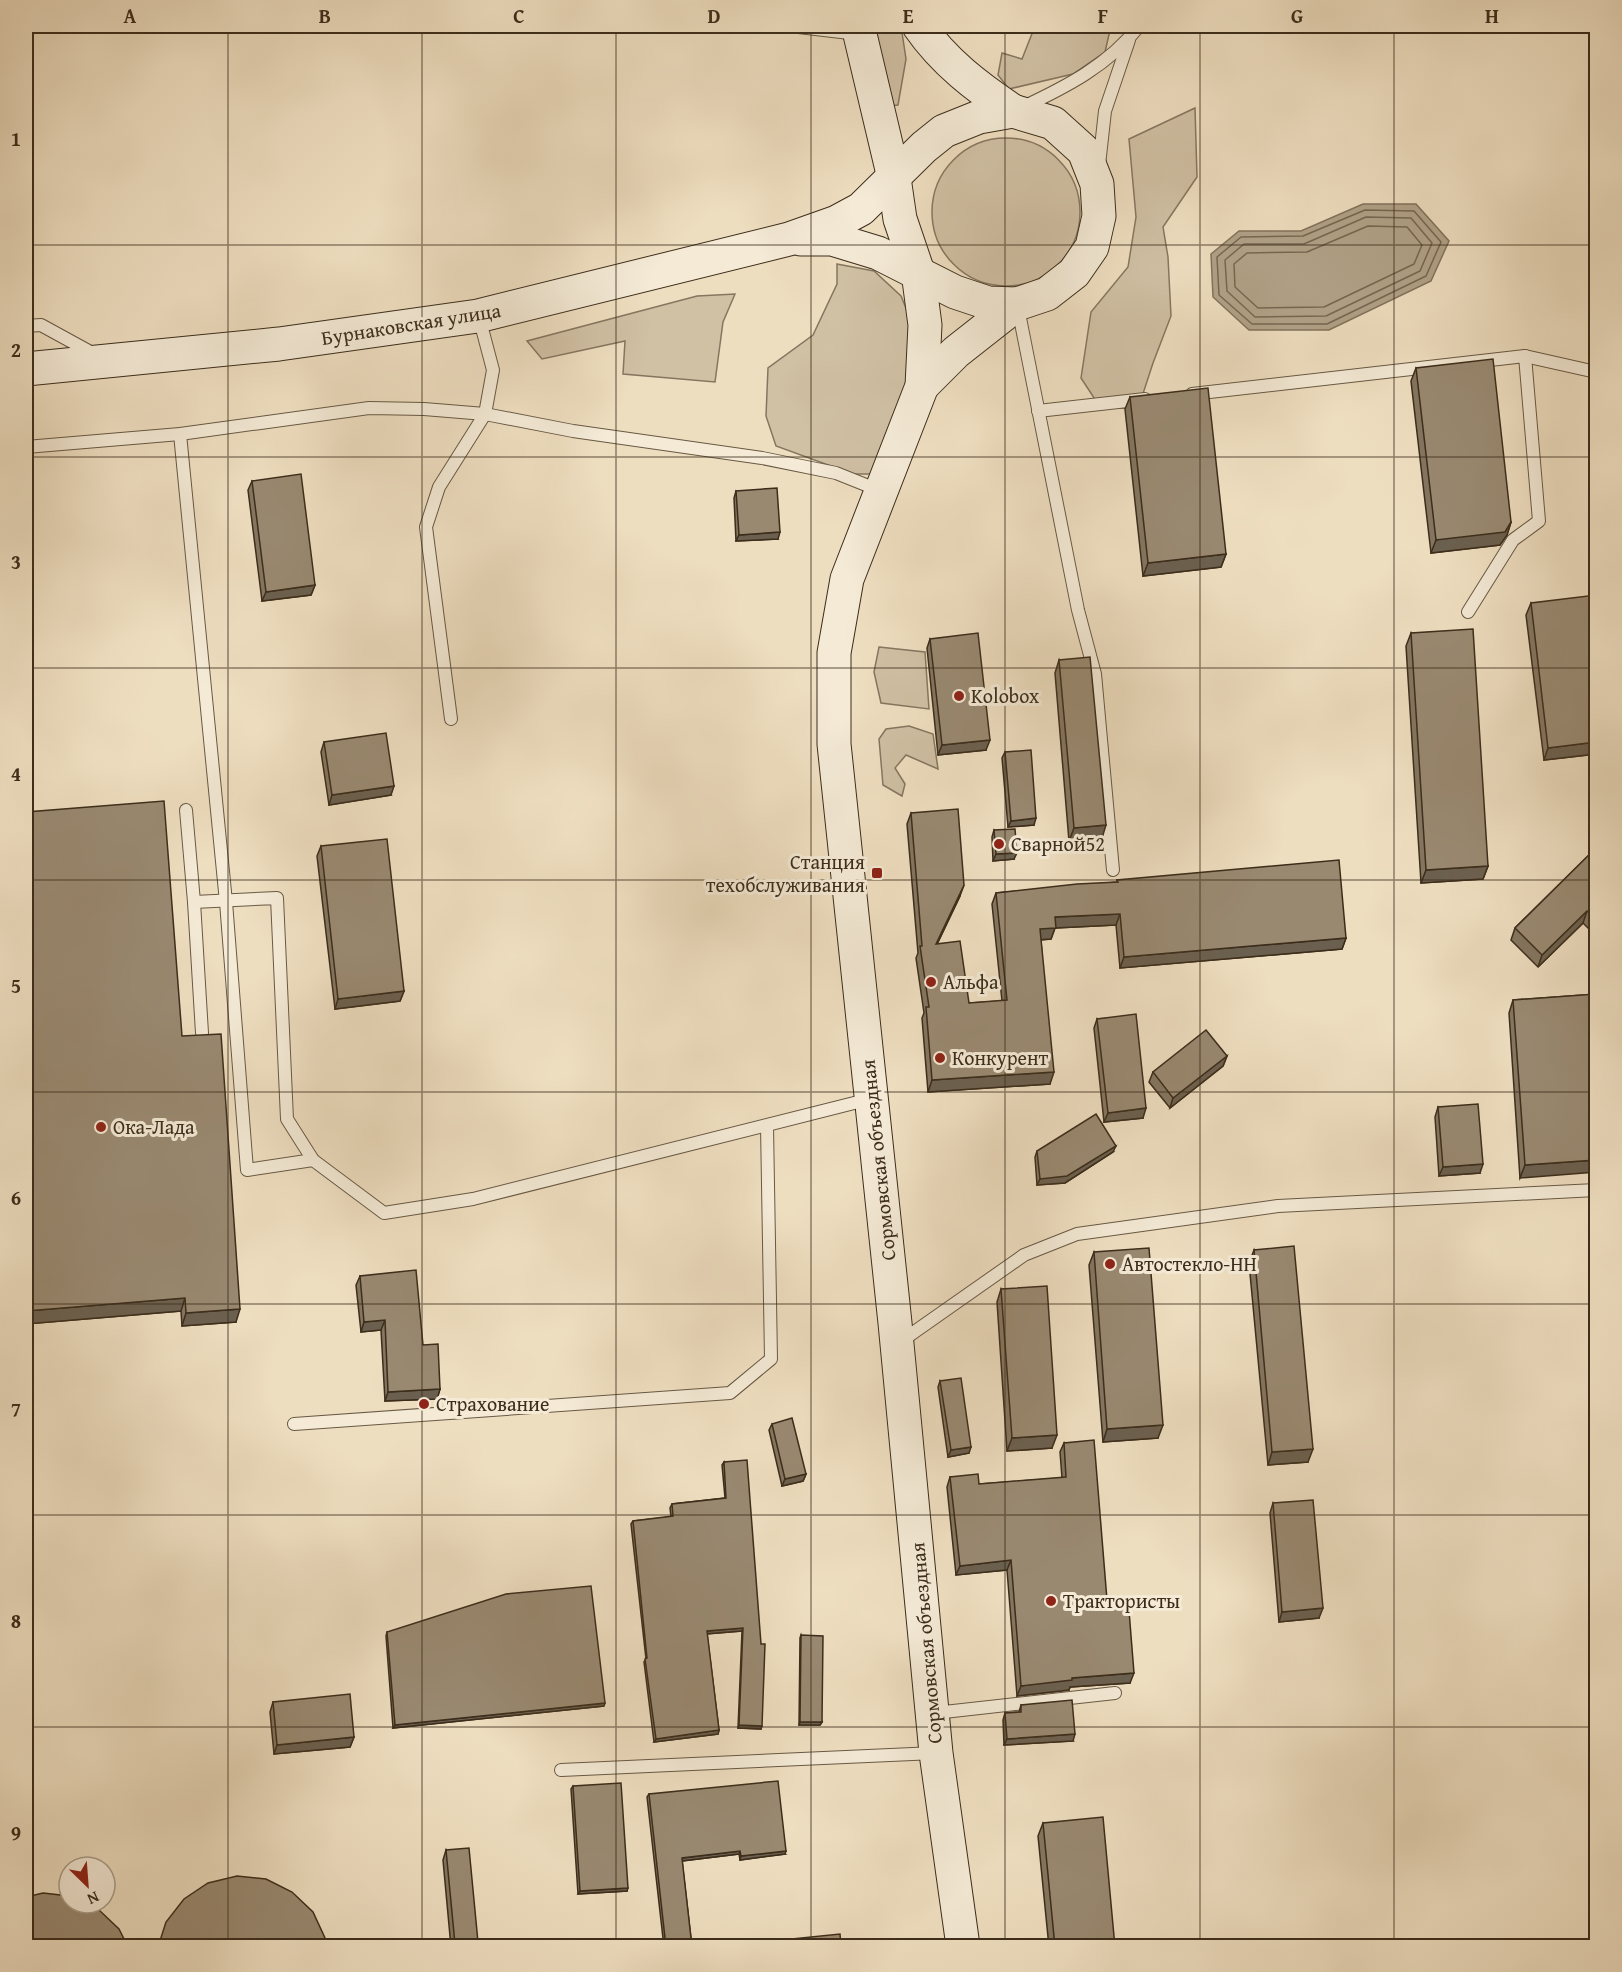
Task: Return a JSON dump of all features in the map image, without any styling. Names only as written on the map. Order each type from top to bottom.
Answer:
[{"type":"main road","points":[[919,26],[946,59],[976,86],[1013,111],[1053,123],[1084,151],[1097,184],[1099,216],[1092,247],[1074,273],[1047,294],[1017,304],[956,352],[922,386]]},
{"type":"main road","points":[[858,30],[894,178],[900,219],[918,272],[925,325],[922,386]]},
{"type":"main road","points":[[789,239],[837,222],[861,209],[894,178],[912,157],[944,131],[979,117],[1013,111]]},
{"type":"main road","points":[[789,239],[832,239],[878,254],[956,292],[988,303],[1017,304]]},
{"type":"main road","name":"Бурнаковская улица","points":[[26,369],[279,344],[478,316],[789,239]]},
{"type":"main road","name":"Сормовская объездная","points":[[922,386],[847,579],[834,653],[834,744],[872,1099],[934,1714],[936,1753],[963,1947]]},
{"type":"lane","points":[[790,26],[858,30]]},
{"type":"lane","points":[[1013,111],[1087,75],[1129,38],[1139,26]]},
{"type":"lane","points":[[1097,184],[1105,111],[1129,38]]},
{"type":"lane","points":[[1017,304],[1078,610],[1095,674],[1113,870]]},
{"type":"lane","points":[[451,719],[426,527],[439,487],[484,414],[493,370],[478,316]]},
{"type":"lane","points":[[26,326],[41,325],[106,360]]},
{"type":"lane","points":[[1468,612],[1514,540],[1539,521],[1525,356]]},
{"type":"lane","points":[[1181,395],[1525,356],[1596,372]]},
{"type":"lane","points":[[1038,411],[1157,398]]},
{"type":"lane","points":[[26,447],[180,434],[369,408],[424,408],[484,414],[573,431],[762,458],[836,473],[882,491]]},
{"type":"lane","points":[[180,434],[226,902],[247,1170],[313,1160]]},
{"type":"lane","points":[[186,810],[202,1033]]},
{"type":"lane","points":[[194,902],[277,898],[287,1119],[313,1160],[384,1214],[473,1199],[872,1099]]},
{"type":"lane","points":[[294,1424],[730,1393],[771,1359],[767,1126]]},
{"type":"lane","points":[[896,1345],[1024,1255],[1077,1234],[1278,1206],[1596,1190]]},
{"type":"lane","points":[[934,1714],[1115,1694]]},
{"type":"lane","points":[[561,1770],[936,1753]]},
{"type":"shaded area","points":[[875,26],[901,26],[906,59],[898,105],[890,106]]},
{"type":"shaded area","points":[[1035,26],[1111,26],[1105,52],[1073,74],[1009,89],[998,75],[1002,53],[1022,59]]},
{"type":"shaded area","points":[[1195,108],[1197,177],[1163,227],[1168,257],[1171,316],[1138,409],[1100,407],[1081,378],[1091,312],[1128,267],[1136,217],[1129,139]]},
{"type":"shaded area","points":[[1006,138],[1034,144],[1058,160],[1074,184],[1080,212],[1074,240],[1058,264],[1034,280],[1006,286],[978,280],[954,264],[938,240],[932,212],[938,184],[954,160],[978,144]]},
{"type":"shaded area","points":[[837,264],[874,271],[901,296],[917,335],[914,385],[883,474],[853,474],[776,446],[766,416],[768,368],[813,335],[837,284]]},
{"type":"shaded area","points":[[735,294],[723,322],[715,382],[623,374],[625,341],[542,359],[527,341],[697,296]]},
{"type":"shaded area","points":[[879,647],[925,652],[929,709],[881,703],[874,672]]},
{"type":"shaded area","points":[[909,726],[933,734],[938,769],[906,755],[895,768],[905,784],[902,796],[883,785],[879,739],[886,729]]},
{"type":"water","points":[[1363,204],[1416,204],[1449,241],[1431,281],[1329,330],[1249,330],[1213,297],[1211,254],[1239,231],[1301,231]]},
{"type":"building","points":[[1493,359],[1511,522],[1505,532],[1436,540],[1416,368]]},
{"type":"building","points":[[1208,388],[1226,554],[1148,563],[1130,397]]},
{"type":"building","points":[[301,474],[315,585],[266,592],[252,481]]},
{"type":"building","points":[[777,488],[780,532],[739,535],[736,491]]},
{"type":"building","points":[[1596,595],[1596,742],[1548,748],[1531,603]]},
{"type":"building","points":[[1473,629],[1488,866],[1426,870],[1411,633]]},
{"type":"building","points":[[978,633],[990,740],[942,745],[930,639]]},
{"type":"building","points":[[1090,657],[1106,825],[1074,828],[1059,660]]},
{"type":"building","points":[[386,733],[394,786],[332,795],[324,742]]},
{"type":"building","points":[[1031,750],[1036,818],[1011,821],[1005,752]]},
{"type":"building","points":[[164,801],[182,1036],[221,1034],[240,1309],[186,1313],[185,1298],[26,1311],[26,812]]},
{"type":"building","points":[[958,809],[964,885],[936,944],[960,941],[969,1003],[1007,1000],[996,893],[1339,860],[1346,938],[1124,957],[1120,914],[1055,917],[1056,928],[1040,929],[1054,1072],[932,1080],[926,1007],[929,1007],[920,946],[922,946],[911,813]]},
{"type":"building","points":[[1015,829],[1017,853],[996,854],[994,830]]},
{"type":"building","points":[[387,839],[404,991],[338,999],[321,846]]},
{"type":"building","points":[[1596,848],[1596,919],[1587,911],[1542,955],[1515,928]]},
{"type":"building","points":[[1596,994],[1596,1016],[1591,1016],[1596,1091],[1596,1160],[1525,1165],[1513,1000]]},
{"type":"building","points":[[1136,1014],[1146,1108],[1108,1113],[1097,1019]]},
{"type":"building","points":[[1206,1030],[1227,1056],[1173,1098],[1153,1072]]},
{"type":"building","points":[[1478,1104],[1483,1164],[1443,1167],[1438,1107]]},
{"type":"building","points":[[1096,1114],[1116,1146],[1067,1176],[1040,1179],[1037,1151]]},
{"type":"building","points":[[1294,1246],[1313,1449],[1272,1452],[1254,1250]]},
{"type":"building","points":[[1149,1248],[1163,1425],[1107,1429],[1094,1252]]},
{"type":"building","points":[[416,1270],[423,1345],[438,1344],[440,1389],[388,1392],[385,1320],[364,1322],[360,1276]]},
{"type":"building","points":[[1047,1286],[1057,1435],[1012,1438],[1001,1289]]},
{"type":"building","points":[[961,1378],[971,1447],[951,1450],[940,1381]]},
{"type":"building","points":[[792,1418],[806,1474],[785,1479],[772,1424]]},
{"type":"building","points":[[1094,1440],[1107,1600],[1128,1598],[1134,1673],[1072,1678],[1072,1680],[1021,1686],[1011,1560],[960,1566],[950,1477],[978,1474],[979,1484],[1066,1477],[1064,1443]]},
{"type":"building","points":[[747,1460],[761,1644],[765,1644],[762,1726],[739,1725],[743,1628],[707,1631],[719,1730],[656,1739],[645,1659],[647,1658],[633,1521],[673,1516],[672,1504],[726,1498],[724,1462]]},
{"type":"building","points":[[1313,1500],[1323,1608],[1282,1612],[1273,1503]]},
{"type":"building","points":[[591,1586],[605,1703],[395,1725],[387,1632],[506,1594]]},
{"type":"building","points":[[801,1635],[823,1636],[822,1722],[800,1722]]},
{"type":"building","points":[[350,1694],[354,1737],[277,1745],[273,1702]]},
{"type":"building","points":[[1072,1700],[1075,1734],[1007,1739],[1005,1713],[1021,1712],[1021,1705]]},
{"type":"building","points":[[778,1781],[786,1851],[741,1856],[740,1851],[682,1858],[692,1947],[666,1947],[649,1794]]},
{"type":"building","points":[[621,1783],[628,1888],[580,1891],[573,1786]]},
{"type":"building","points":[[1103,1817],[1115,1947],[1055,1947],[1043,1823]]},
{"type":"building","points":[[469,1848],[478,1942],[455,1944],[446,1850]]},
{"type":"building","points":[[237,1876],[266,1879],[292,1892],[313,1912],[325,1938],[326,1947],[158,1947],[166,1922],[184,1899],[208,1883]]},
{"type":"building","points":[[43,1893],[57,1895],[57,1915],[104,1915],[119,1929],[128,1947],[26,1947],[26,1897]]},
{"type":"building","points":[[840,1934],[841,1947],[742,1947],[742,1944]]},
{"type":"place","name":"Kolobox","points":[[959,696]]},
{"type":"place","name":"Сварной52","points":[[999,844]]},
{"type":"place","name":"Станция техобслуживания","points":[[877,873]]},
{"type":"place","name":"Альфа","points":[[931,982]]},
{"type":"place","name":"Конкурент","points":[[940,1058]]},
{"type":"place","name":"Ока-Лада","points":[[101,1127]]},
{"type":"place","name":"Автостекло-НН","points":[[1110,1264]]},
{"type":"place","name":"Страхование","points":[[424,1404]]},
{"type":"place","name":"Трактористы","points":[[1051,1601]]}]
